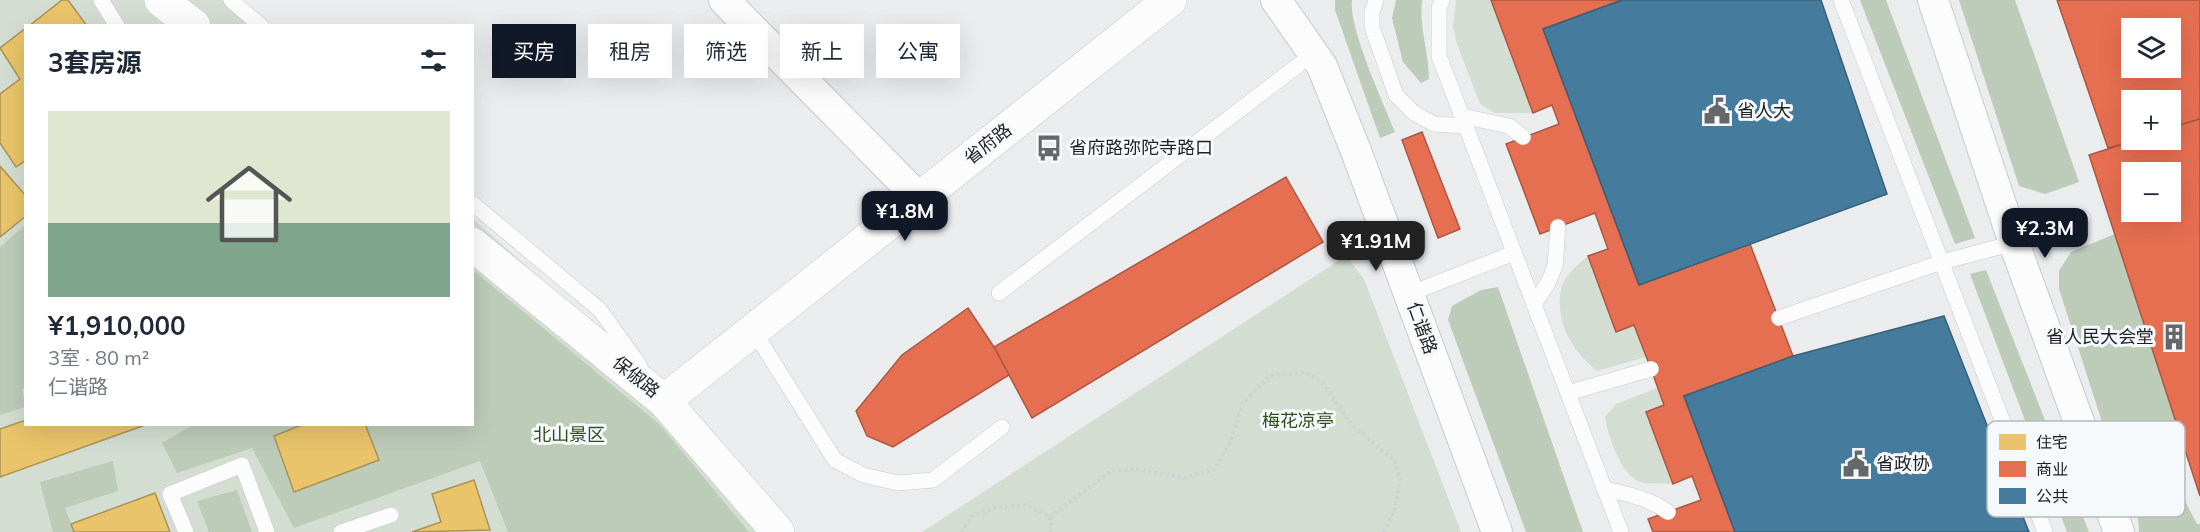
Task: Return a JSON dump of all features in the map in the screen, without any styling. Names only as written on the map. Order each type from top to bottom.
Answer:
[{"type":"street","points":[[161,0],[191,24]]},
{"type":"street","points":[[724,0],[919,198]]},
{"type":"street","name":"省府路","points":[[664,401],[1170,0]]},
{"type":"street","name":"仁谐路","points":[[1276,0],[1322,66],[1356,151],[1497,532]]},
{"type":"street","points":[[1933,0],[2014,243],[2078,421]]},
{"type":"street","name":"保俶路","points":[[474,246],[664,401],[778,532]]},
{"type":"street","points":[[2113,517],[2118,532]]},
{"type":"lane","points":[[101,0],[116,24]]},
{"type":"lane","points":[[231,0],[259,24]]},
{"type":"lane","points":[[1376,0],[1372,12],[1372,27],[1396,95],[1414,113],[1434,124],[1464,121],[1509,126],[1523,137]]},
{"type":"lane","points":[[1442,0],[1439,8],[1439,56],[1621,532]]},
{"type":"lane","points":[[1841,0],[2003,421]]},
{"type":"lane","points":[[999,293],[1313,54]]},
{"type":"lane","points":[[474,205],[600,310],[664,401]]},
{"type":"lane","points":[[1779,318],[1942,262],[2014,243],[2083,218]]},
{"type":"lane","points":[[1534,304],[1555,266],[1558,227]]},
{"type":"lane","points":[[1409,294],[1514,253]]},
{"type":"lane","points":[[753,330],[835,460],[863,475],[898,483],[933,480],[1002,427]]},
{"type":"lane","points":[[1568,393],[1651,369]]},
{"type":"lane","points":[[186,532],[170,494],[242,465],[267,532]]},
{"type":"lane","points":[[1605,489],[1639,497],[1659,505],[1668,512]]},
{"type":"lane","points":[[341,532],[392,515]]},
{"type":"lane","points":[[2039,517],[2045,532]]},
{"type":"path","points":[[1050,517],[1111,471],[1136,469],[1185,478],[1215,469],[1231,440],[1243,403],[1270,376],[1305,372],[1324,384],[1352,425],[1395,461],[1400,480],[1395,508],[1384,532]]},
{"type":"path","points":[[961,532],[972,516],[994,508],[1027,506],[1050,517]]},
{"type":"path","points":[[1050,517],[1051,532]]},
{"type":"green space","name":"北山景区","points":[[0,0],[225,0],[253,24],[24,24],[24,426],[474,426],[474,220],[632,359],[794,532],[0,532]]},
{"type":"green space","points":[[1335,0],[1352,0],[1355,28],[1395,132],[1380,138],[1335,10]]},
{"type":"green space","points":[[1396,0],[1422,0],[1421,10],[1429,79],[1421,83],[1403,62],[1392,18]]},
{"type":"green space","points":[[1456,0],[1491,0],[1533,113],[1495,113],[1480,104],[1457,44],[1453,27]]},
{"type":"green space","points":[[1860,0],[1886,0],[1975,238],[1955,244]]},
{"type":"green space","points":[[1959,0],[2015,0],[2079,182],[2045,194],[2019,186]]},
{"type":"green space","points":[[24,226],[24,388],[22,389],[24,407],[0,415],[0,247]]},
{"type":"green space","points":[[2115,234],[2176,421],[2102,421],[2059,289],[2059,271],[2071,252]]},
{"type":"green space","name":"梅花凉亭","points":[[1346,256],[1364,279],[1461,532],[922,532]]},
{"type":"green space","points":[[1588,256],[1616,332],[1634,325],[1646,357],[1597,371],[1580,354],[1567,335],[1561,313],[1561,289],[1568,275]]},
{"type":"green space","points":[[1986,270],[2045,421],[2025,421],[1970,274]]},
{"type":"green space","points":[[474,271],[660,425],[749,532],[508,532],[480,461],[294,528],[252,448],[177,473],[162,443],[191,426],[474,426]]},
{"type":"green space","points":[[1498,287],[1583,532],[1526,532],[1448,320],[1452,306],[1481,290]]},
{"type":"green space","points":[[1657,388],[1664,405],[1646,413],[1673,484],[1644,483],[1629,474],[1617,456],[1605,417],[1616,404]]},
{"type":"green space","points":[[113,461],[118,491],[65,508],[74,532],[53,532],[40,482]]},
{"type":"green space","points":[[237,490],[252,532],[209,532],[197,501]]},
{"type":"green space","points":[[2185,501],[2197,524],[2200,524],[2200,532],[2139,532],[2138,517],[2185,517]]},
{"type":"green space","points":[[2061,517],[2083,517],[2089,532],[2067,532]]},
{"type":"building: 住宅","points":[[62,0],[68,0],[86,24],[32,24]]},
{"type":"building: 住宅","points":[[24,30],[24,161],[16,167],[0,143],[0,94],[20,79],[0,48]]},
{"type":"building: 住宅","points":[[0,166],[24,194],[24,218],[0,237]]},
{"type":"building: 住宅","points":[[24,421],[24,426],[142,426],[0,477],[0,429]]},
{"type":"building: 住宅","points":[[299,426],[366,426],[379,460],[294,492],[274,436]]},
{"type":"building: 住宅","points":[[474,480],[490,530],[412,532],[441,522],[432,494]]},
{"type":"building: 住宅","points":[[155,493],[170,532],[74,532],[71,524]]},
{"type":"building: 商业","points":[[1491,0],[1622,0],[1543,29],[1639,285],[1750,244],[1793,356],[1684,396],[1735,532],[1653,532],[1648,519],[1701,500],[1692,476],[1673,484],[1646,412],[1664,405],[1634,325],[1616,332],[1588,256],[1608,249],[1595,213],[1540,234],[1506,144],[1559,124],[1552,105],[1533,113]]},
{"type":"building: 商业","points":[[2057,0],[2200,0],[2200,119],[2181,125],[2181,90],[2121,90],[2121,144],[2108,148]]},
{"type":"building: 商业","name":"省人民大会堂","points":[[2200,119],[2200,496],[2185,450],[2185,421],[2176,421],[2089,155],[2121,145],[2121,150],[2181,150],[2181,125]]},
{"type":"building: 商业","points":[[1422,132],[1460,229],[1438,238],[1402,140]]},
{"type":"building: 商业","points":[[1286,177],[1323,242],[1032,418],[994,347]]},
{"type":"building: 商业","points":[[968,308],[994,347],[1009,375],[893,447],[867,436],[856,411],[902,355]]},
{"type":"building: 公共","name":"省人大","points":[[1622,0],[1821,0],[1887,194],[1639,285],[1543,29]]},
{"type":"building: 公共","name":"省政协","points":[[1944,316],[1987,425],[1987,517],[2023,517],[2029,532],[1735,532],[1684,396],[1793,356]]},
{"type":"place","name":"省人大","points":[[1717,111]]},
{"type":"place","name":"省府路弥陀寺路口","points":[[1049,148]]},
{"type":"place","name":"省人民大会堂","points":[[2174,337]]},
{"type":"place","name":"省政协","points":[[1856,464]]}]
